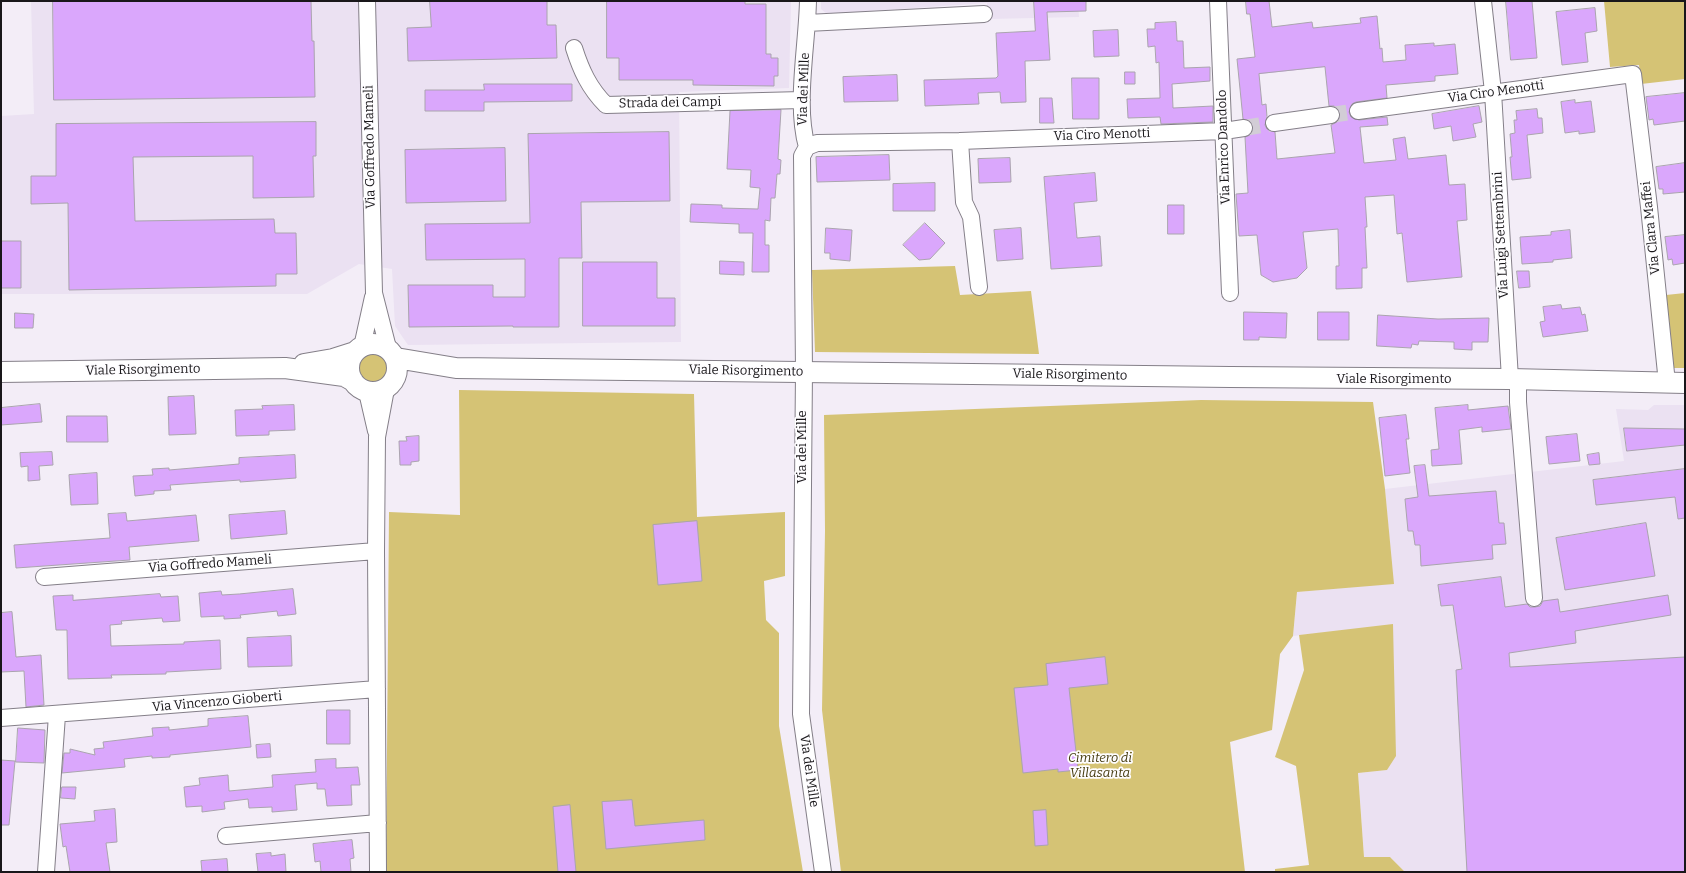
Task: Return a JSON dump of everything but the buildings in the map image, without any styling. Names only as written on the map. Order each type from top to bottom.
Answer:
[{"type":"street","name":"Via Goffredo Mameli","points":[[367,1],[374,293],[392,353]]},
{"type":"street","name":"Via dei Mille","points":[[808,1],[802,100],[803,133],[807,147],[802,156],[804,371],[801,714],[823,872]]},
{"type":"street","name":"Via Enrico Dandolo","points":[[1218,1],[1230,293]]},
{"type":"street","name":"Via Luigi Settembrini","points":[[1483,1],[1493,92],[1514,380],[1518,402],[1534,598]]},
{"type":"street","points":[[807,23],[984,14]]},
{"type":"street","name":"Strada dei Campi","points":[[574,48],[586,81],[596,95],[606,105],[802,100]]},
{"type":"street","name":"Via Ciro Menotti","points":[[1358,111],[1633,74]]},
{"type":"street","name":"Via Clara Maffei","points":[[1633,74],[1649,207],[1676,383]]},
{"type":"street","points":[[1274,123],[1331,115]]},
{"type":"street","name":"Via Ciro Menotti","points":[[807,147],[817,143],[960,141],[1244,128]]},
{"type":"street","points":[[960,141],[964,202],[971,217],[979,287]]},
{"type":"street","name":"Via Goffredo Mameli","points":[[358,350],[374,293]]},
{"type":"street","points":[[376,344],[392,353],[398,370],[375,386],[349,368],[352,357],[358,350],[376,344]]},
{"type":"street","name":"Viale Risorgimento","points":[[285,368],[333,359],[358,350]]},
{"type":"street","name":"Viale Risorgimento","points":[[392,353],[456,368]]},
{"type":"street","name":"Viale Risorgimento","points":[[1,372],[285,368],[344,376],[375,386],[417,373],[456,368],[804,371],[1676,383]]},
{"type":"street","points":[[375,386],[377,437],[376,689],[378,872]]},
{"type":"street","name":"Via Goffredo Mameli","points":[[44,577],[376,552]]},
{"type":"street","name":"Via Vincenzo Gioberti","points":[[1,718],[57,715],[376,689]]},
{"type":"street","points":[[46,872],[57,715]]},
{"type":"street","points":[[226,836],[378,823]]},
{"type":"shaded area","points":[[31,1],[791,1],[789,88],[679,92],[681,342],[408,345],[395,326],[392,269],[359,264],[307,294],[1,294],[1,116],[34,114]]},
{"type":"shaded area","points":[[821,1],[1078,1],[1079,17],[989,19],[987,3],[827,14],[821,9]]},
{"type":"shaded area","points":[[1654,405],[1685,405],[1685,872],[1405,872],[1390,857],[1364,857],[1358,773],[1387,770],[1393,625],[1293,636],[1297,592],[1393,583],[1385,489],[1624,461],[1616,409],[1648,410]]},
{"type":"green space","points":[[1604,1],[1685,1],[1685,79],[1641,84],[1639,65],[1610,67]]},
{"type":"green space","points":[[955,266],[960,295],[1031,291],[1039,354],[815,352],[812,270]]},
{"type":"green space","points":[[1685,293],[1685,368],[1673,368],[1666,295]]},
{"type":"green space","points":[[375,351],[386,356],[391,367],[386,378],[375,383],[364,378],[359,367],[364,356]]},
{"type":"green space","points":[[459,390],[694,394],[697,517],[785,512],[785,576],[764,581],[766,620],[779,633],[779,726],[803,872],[386,872],[389,512],[460,515]]},
{"type":"green space","name":"Cimitero di Villasanta","points":[[1201,400],[1373,402],[1385,489],[1394,584],[1297,592],[1293,636],[1280,654],[1272,730],[1230,742],[1245,872],[841,872],[822,710],[825,531],[824,415]]},
{"type":"green space","points":[[1393,624],[1396,756],[1387,770],[1358,773],[1364,857],[1390,857],[1405,872],[1275,872],[1275,869],[1309,865],[1296,766],[1275,757],[1304,670],[1299,635]]},
{"type":"tunnel","points":[[1331,115],[1358,111]]},
{"type":"tunnel","points":[[1244,128],[1274,123]]}]
